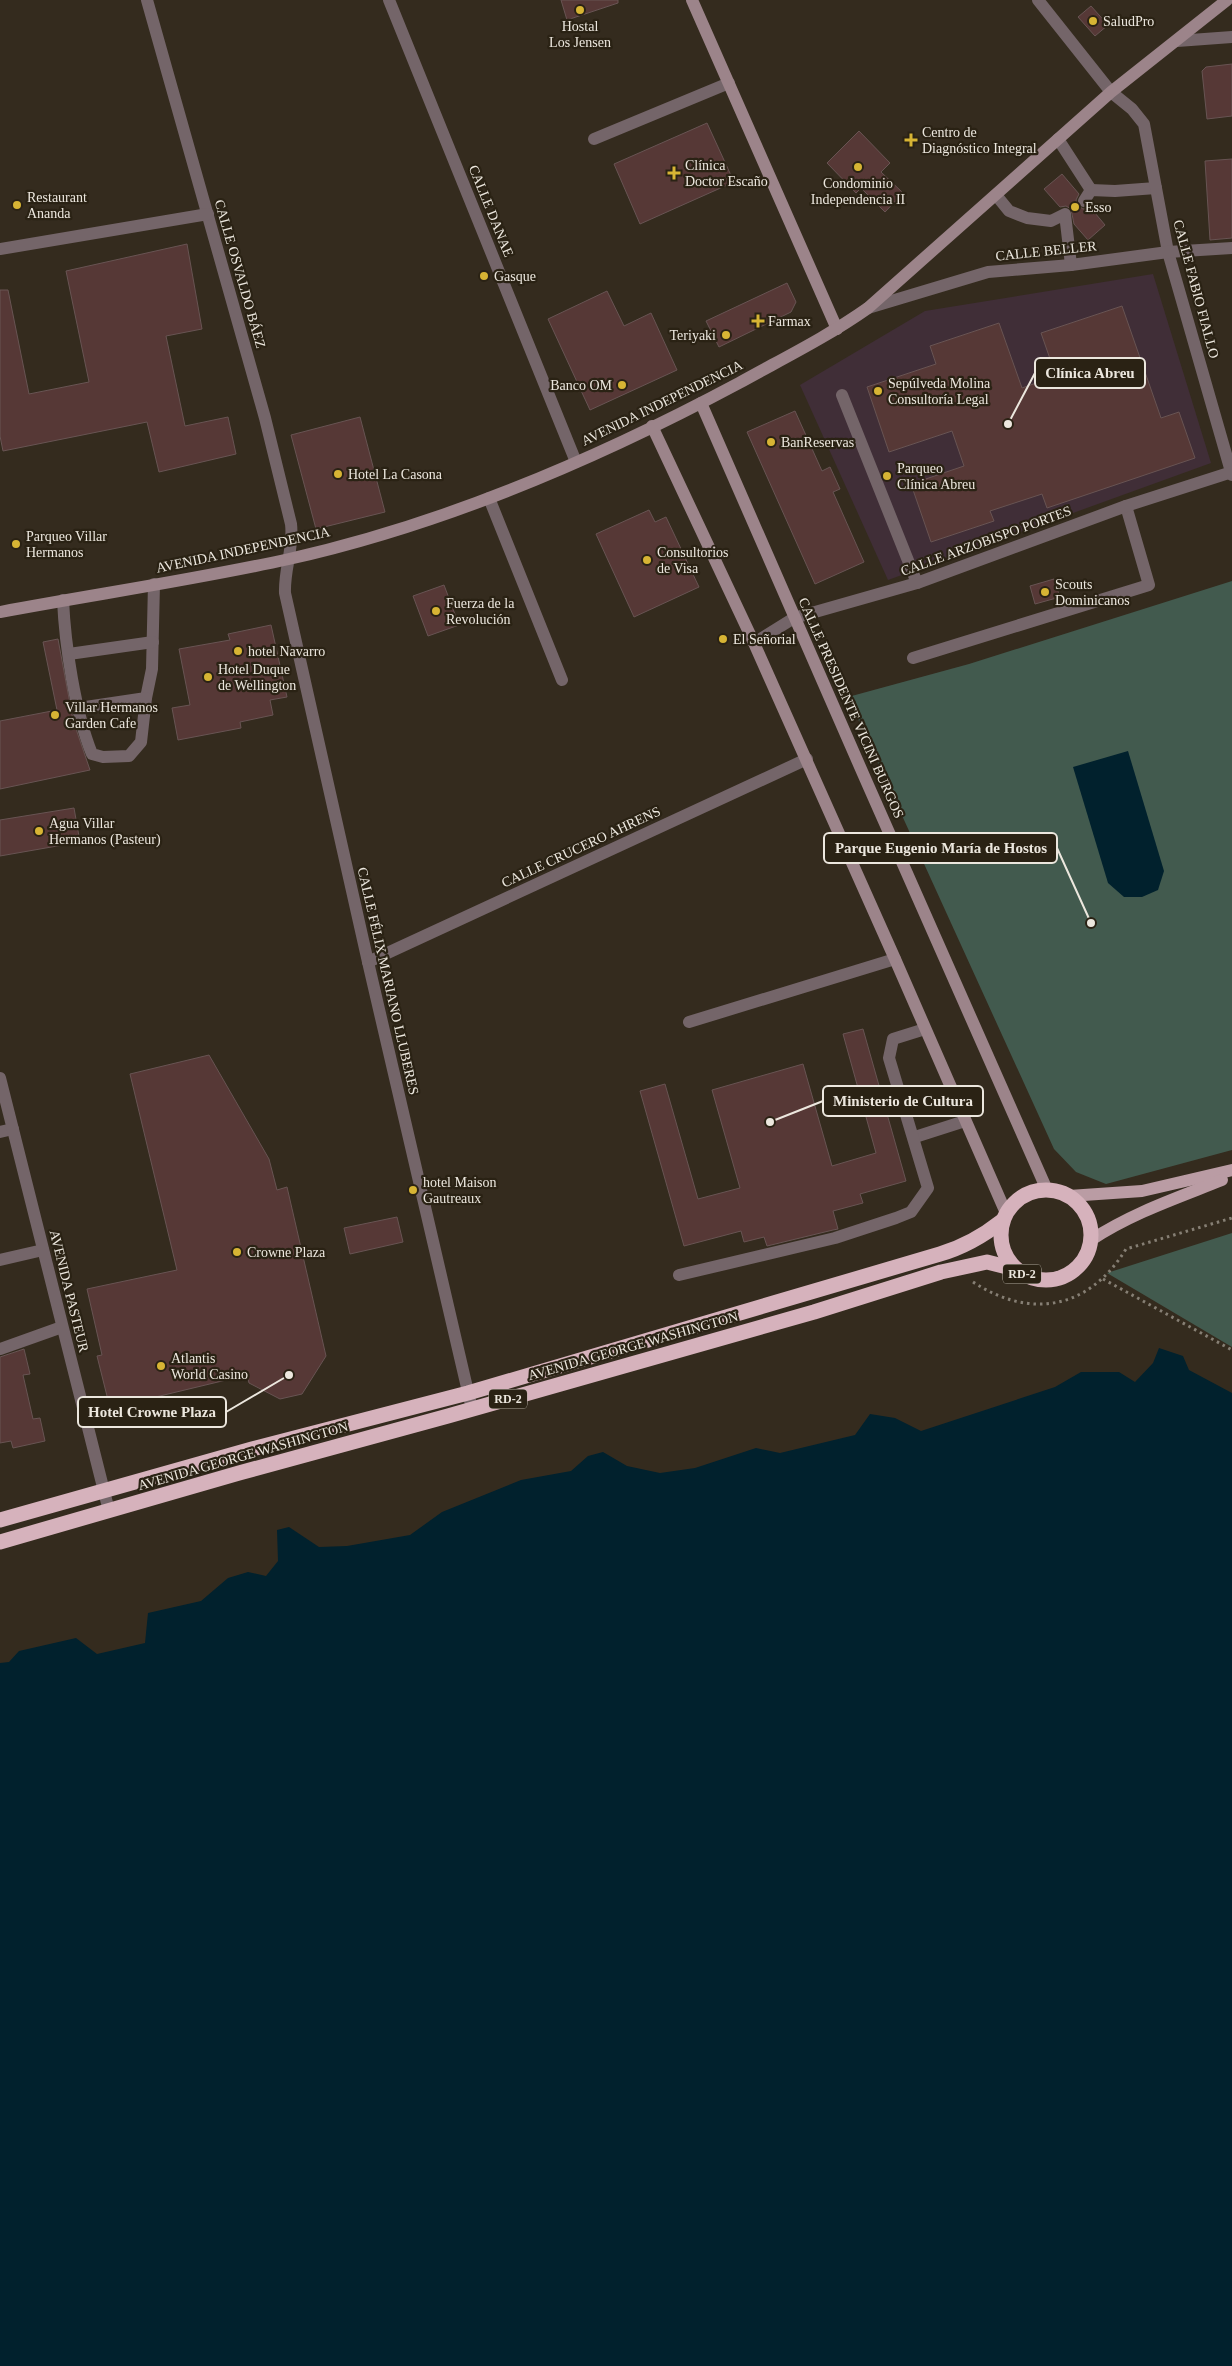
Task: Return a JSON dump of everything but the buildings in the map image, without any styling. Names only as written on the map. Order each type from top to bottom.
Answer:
[{"type":"highway","points":[[1047,1190],[1069,1196],[1084,1212],[1089,1221],[1091,1240]]},
{"type":"highway","name":"RD-2","points":[[1047,1190],[1028,1194],[1012,1205],[1004,1217],[1002,1247],[1015,1269],[1035,1279],[1057,1279],[1068,1275],[1084,1260],[1091,1240]]},
{"type":"highway","name":"AVENIDA GEORGE WASHINGTON","points":[[0,1520],[252,1449],[468,1393],[958,1249],[982,1236],[1004,1217]]},
{"type":"highway","name":"AVENIDA GEORGE WASHINGTON","points":[[0,1542],[814,1312],[940,1272],[987,1262],[1015,1269]]},
{"type":"main road","points":[[692,0],[838,330]]},
{"type":"main road","name":"AVENIDA INDEPENDENCIA","points":[[0,612],[289,559],[455,512],[576,462],[701,403],[838,330],[868,308],[1111,92],[1227,0]]},
{"type":"main road","name":"CALLE PRESIDENTE VICINI BURGOS","points":[[701,403],[1047,1190]]},
{"type":"main road","points":[[652,426],[807,760],[965,1121],[1004,1217]]},
{"type":"main road","points":[[1069,1196],[1142,1191],[1232,1170]]},
{"type":"main road","points":[[1091,1240],[1116,1223],[1232,1176]]},
{"type":"street","name":"CALLE OSVALDO BÁEZ","points":[[147,0],[265,418],[288,514],[292,538],[289,559]]},
{"type":"street","name":"CALLE DANAE","points":[[390,0],[576,462]]},
{"type":"street","name":"CALLE FABIO FIALLO","points":[[1038,0],[1111,92],[1132,109],[1144,124],[1168,252],[1232,473]]},
{"type":"street","points":[[1177,41],[1232,37]]},
{"type":"street","points":[[594,139],[729,83]]},
{"type":"street","points":[[1058,139],[1088,195],[1156,188]]},
{"type":"street","points":[[996,195],[1009,210],[1027,218],[1051,221],[1066,214],[1071,265]]},
{"type":"street","points":[[0,249],[208,214]]},
{"type":"street","name":"CALLE BELLER","points":[[868,308],[988,272],[1071,265],[1168,252],[1232,248]]},
{"type":"street","points":[[842,395],[917,583]]},
{"type":"street","name":"CALLE ARZOBISPO PORTES","points":[[754,643],[794,618],[917,583],[1126,506],[1232,473]]},
{"type":"street","points":[[489,498],[562,680]]},
{"type":"street","points":[[913,658],[1149,585],[1126,506]]},
{"type":"street","name":"CALLE FÉLIX MARIANO LLUBERES","points":[[289,559],[285,570],[285,593],[368,962],[472,1409]]},
{"type":"street","points":[[64,600],[64,632],[84,733],[92,754],[103,757],[129,756],[141,742],[146,698],[152,669],[154,584]]},
{"type":"street","points":[[69,654],[153,642]]},
{"type":"street","points":[[79,708],[146,698]]},
{"type":"street","name":"CALLE CRUCERO AHRENS","points":[[368,962],[807,760]]},
{"type":"street","points":[[689,1022],[895,959]]},
{"type":"street","points":[[678,1275],[835,1238],[911,1212],[928,1188],[915,1137],[890,1058],[890,1046],[893,1039],[925,1029]]},
{"type":"street","name":"AVENIDA PASTEUR","points":[[0,1078],[6,1130],[43,1250],[109,1511]]},
{"type":"street","points":[[915,1137],[965,1121]]},
{"type":"street","points":[[0,1260],[43,1250]]},
{"type":"street","points":[[0,1349],[62,1327]]},
{"type":"path","points":[[972,1282],[992,1294],[1014,1302],[1038,1305],[1062,1301],[1084,1293],[1103,1278],[1116,1265],[1126,1249],[1232,1218]]},
{"type":"path","points":[[1103,1278],[1232,1350]]},
{"type":"shaded area","points":[[1153,274],[1211,463],[888,580],[800,385],[925,311]]},
{"type":"green space","points":[[1232,581],[1232,1150],[1106,1184],[1076,1172],[1054,1149],[848,697],[969,664]]},
{"type":"green space","points":[[1232,1233],[1232,1347],[1107,1273]]},
{"type":"water","points":[[1128,751],[1164,871],[1158,890],[1142,897],[1124,897],[1108,883],[1073,767]]},
{"type":"water","points":[[1159,1348],[1183,1356],[1189,1370],[1232,1393],[1232,2366],[0,2366],[0,1663],[9,1662],[19,1651],[76,1638],[97,1654],[145,1643],[148,1613],[201,1601],[228,1578],[248,1572],[266,1576],[278,1561],[277,1530],[289,1527],[319,1547],[347,1546],[410,1535],[442,1512],[521,1480],[571,1471],[588,1456],[603,1452],[627,1466],[660,1473],[695,1468],[756,1448],[780,1453],[855,1435],[870,1414],[895,1418],[921,1431],[1055,1387],[1081,1372],[1119,1372],[1135,1382],[1153,1363]]},
{"type":"place","name":"Hostal Los Jensen","points":[[580,10]]},
{"type":"place","name":"SaludPro","points":[[1093,21]]},
{"type":"place","name":"Centro de Diagnóstico Integral","points":[[911,140]]},
{"type":"place","name":"Condominio Independencia II","points":[[858,167]]},
{"type":"place","name":"Clínica Doctor Escaño","points":[[674,173]]},
{"type":"place","name":"Restaurant Ananda","points":[[17,205]]},
{"type":"place","name":"Esso","points":[[1075,207]]},
{"type":"place","name":"Gasque","points":[[484,276]]},
{"type":"place","name":"Farmax","points":[[758,321]]},
{"type":"place","name":"Teriyaki","points":[[726,335]]},
{"type":"place","name":"Banco OM","points":[[622,385]]},
{"type":"place","name":"Sepúlveda Molina Consultoría Legal","points":[[878,391]]},
{"type":"place","name":"Clínica Abreu","points":[[1008,424]]},
{"type":"place","name":"BanReservas","points":[[771,442]]},
{"type":"place","name":"Hotel La Casona","points":[[338,474]]},
{"type":"place","name":"Parqueo Clínica Abreu","points":[[887,476]]},
{"type":"place","name":"Parqueo Villar Hermanos","points":[[16,544]]},
{"type":"place","name":"Consultorios de Visa","points":[[647,560]]},
{"type":"place","name":"Scouts Dominicanos","points":[[1045,592]]},
{"type":"place","name":"Fuerza de la Revolución","points":[[436,611]]},
{"type":"place","name":"El Señorial","points":[[723,639]]},
{"type":"place","name":"hotel Navarro","points":[[238,651]]},
{"type":"place","name":"Hotel Duque de Wellington","points":[[208,677]]},
{"type":"place","name":"Villar Hermanos Garden Cafe","points":[[55,715]]},
{"type":"place","name":"Agua Villar Hermanos (Pasteur)","points":[[39,831]]},
{"type":"place","name":"Parque Eugenio María de Hostos","points":[[1091,923]]},
{"type":"place","name":"Ministerio de Cultura","points":[[770,1122]]},
{"type":"place","name":"hotel Maison Gautreaux","points":[[413,1190]]},
{"type":"place","name":"Crowne Plaza","points":[[237,1252]]},
{"type":"place","name":"Atlantis World Casino","points":[[161,1366]]},
{"type":"place","name":"Hotel Crowne Plaza","points":[[289,1375]]}]
